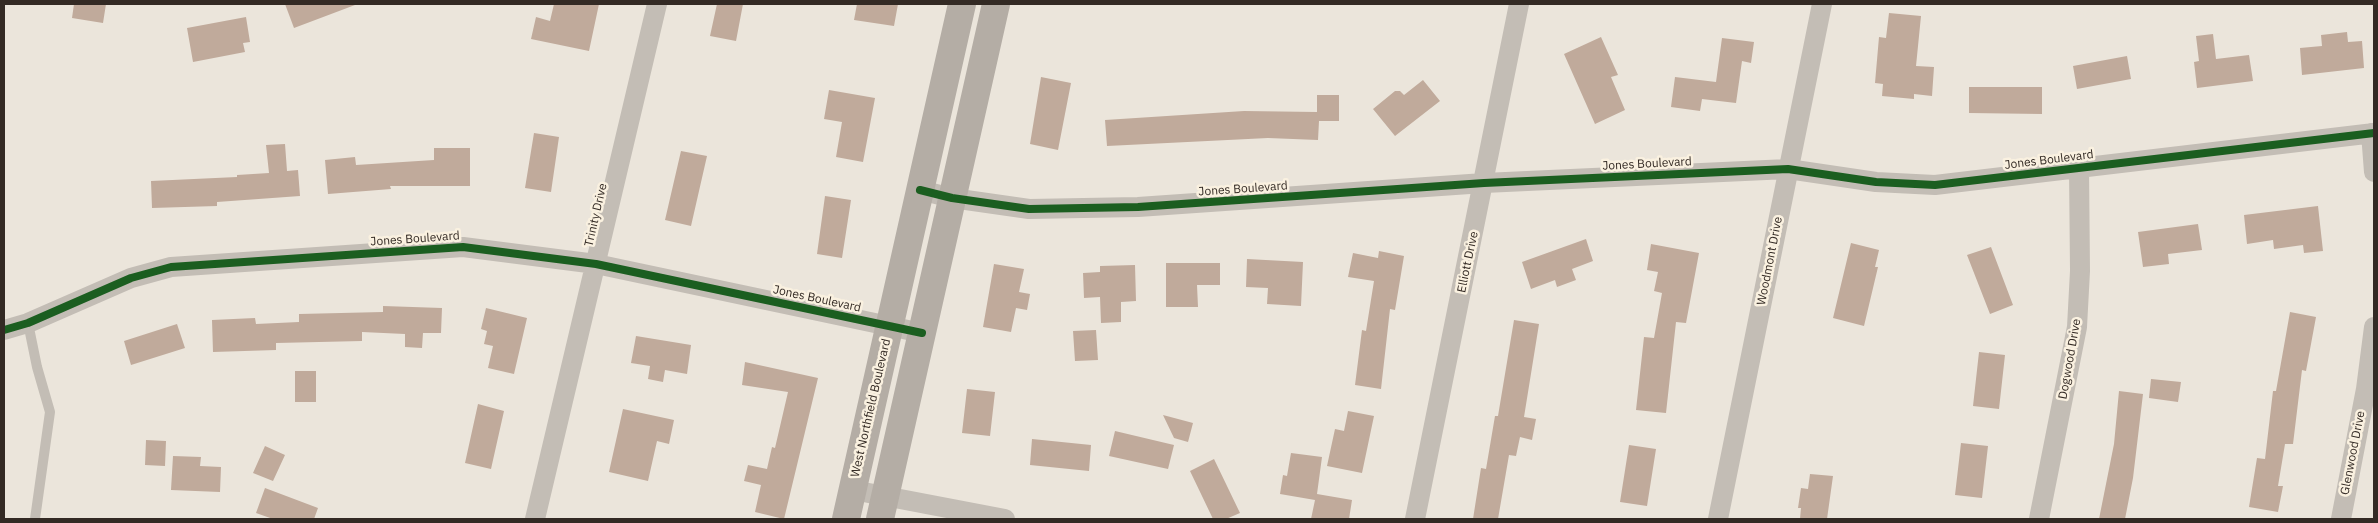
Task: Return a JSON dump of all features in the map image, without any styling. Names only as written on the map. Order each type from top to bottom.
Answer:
[{"type":"main road","name":"West Northfield Boulevard","points":[[846,519],[962,4]]},
{"type":"main road","points":[[883,507],[996,4]]},
{"type":"street","name":"Trinity Drive","points":[[535,519],[657,4]]},
{"type":"street","name":"Elliott Drive","points":[[1415,519],[1519,4]]},
{"type":"street","name":"Woodmont Drive","points":[[1718,519],[1822,4]]},
{"type":"street","name":"Jones Boulevard","points":[[920,190],[952,198],[1029,209],[1138,207],[1484,183],[1788,169],[1876,182],[1935,185],[2372,133]]},
{"type":"street","points":[[2372,133],[2374,172]]},
{"type":"street","name":"Dogwood Drive","points":[[2039,519],[2077,327],[2080,271],[2079,167]]},
{"type":"street","name":"Jones Boulevard","points":[[4,330],[28,322],[130,278],[171,267],[463,246],[596,264],[922,334]]},
{"type":"street","name":"Glenwood Drive","points":[[2341,519],[2370,390],[2374,327]]},
{"type":"street","points":[[853,490],[883,507],[1005,519]]},
{"type":"lane","points":[[28,322],[37,367],[50,412],[35,519]]},
{"type":"building","points":[[74,4],[106,4],[103,23],[72,18]]},
{"type":"building","points":[[285,4],[355,4],[355,5],[294,28]]},
{"type":"building","points":[[554,4],[599,4],[589,51],[531,39],[536,17],[550,21]]},
{"type":"building","points":[[717,4],[743,4],[736,41],[710,36]]},
{"type":"building","points":[[857,4],[898,4],[894,26],[854,20]]},
{"type":"building","points":[[1889,13],[1921,16],[1916,66],[1934,67],[1932,96],[1914,94],[1914,99],[1882,96],[1883,84],[1875,83],[1879,37],[1886,38]]},
{"type":"building","points":[[246,17],[250,42],[243,43],[245,52],[193,62],[187,28]]},
{"type":"building","points":[[2347,32],[2348,42],[2362,41],[2364,68],[2302,75],[2300,48],[2322,46],[2321,35]]},
{"type":"building","points":[[2213,34],[2216,59],[2249,55],[2253,81],[2197,88],[2194,62],[2199,61],[2196,36]]},
{"type":"building","points":[[1601,37],[1618,75],[1611,77],[1625,110],[1595,124],[1564,54]]},
{"type":"building","points":[[1722,38],[1754,42],[1751,63],[1742,61],[1736,103],[1702,99],[1700,111],[1671,107],[1675,77],[1716,82]]},
{"type":"building","points":[[2127,56],[2131,79],[2077,89],[2073,66]]},
{"type":"building","points":[[1041,77],[1071,83],[1058,150],[1030,144]]},
{"type":"building","points":[[1423,80],[1440,101],[1395,136],[1373,109],[1395,91],[1400,91],[1404,95]]},
{"type":"building","points":[[1969,87],[2042,87],[2042,114],[1969,113]]},
{"type":"building","points":[[829,90],[875,98],[863,162],[836,157],[842,122],[824,119]]},
{"type":"building","points":[[1317,95],[1339,95],[1339,121],[1319,121],[1318,140],[1268,138],[1107,146],[1105,120],[1244,111],[1317,112]]},
{"type":"building","points":[[534,133],[559,137],[551,192],[525,188]]},
{"type":"building","points":[[285,144],[287,171],[298,170],[300,196],[217,202],[217,206],[152,208],[151,181],[237,177],[237,175],[269,173],[266,145]]},
{"type":"building","points":[[434,148],[470,148],[470,186],[390,186],[391,189],[328,194],[325,160],[355,157],[356,165],[434,160]]},
{"type":"building","points":[[681,151],[707,156],[691,226],[665,220]]},
{"type":"building","points":[[825,196],[851,200],[842,258],[817,254]]},
{"type":"building","points":[[2318,206],[2323,251],[2304,253],[2303,245],[2274,249],[2273,240],[2247,244],[2244,215]]},
{"type":"building","points":[[2198,224],[2202,250],[2168,254],[2169,264],[2143,267],[2138,232]]},
{"type":"building","points":[[1586,239],[1593,261],[1572,269],[1576,280],[1557,287],[1555,280],[1531,289],[1522,262]]},
{"type":"building","points":[[1851,243],[1879,250],[1875,267],[1878,267],[1864,326],[1833,318]]},
{"type":"building","points":[[1651,244],[1699,253],[1686,323],[1676,322],[1666,413],[1636,410],[1644,337],[1654,338],[1662,293],[1654,291],[1658,272],[1647,270]]},
{"type":"building","points":[[1991,247],[2013,305],[1990,314],[1967,255]]},
{"type":"building","points":[[1379,251],[1404,256],[1395,310],[1390,309],[1381,389],[1355,385],[1362,330],[1366,331],[1374,281],[1348,277],[1353,253],[1378,258]]},
{"type":"building","points":[[1247,259],[1303,262],[1301,306],[1267,304],[1268,288],[1246,287]]},
{"type":"building","points":[[1166,263],[1220,263],[1220,285],[1197,285],[1198,307],[1166,307]]},
{"type":"building","points":[[994,264],[1024,269],[1019,292],[1030,294],[1027,310],[1016,308],[1011,332],[983,327]]},
{"type":"building","points":[[1135,265],[1136,301],[1121,302],[1121,322],[1101,323],[1100,297],[1084,298],[1083,273],[1100,272],[1100,266]]},
{"type":"building","points":[[383,306],[442,308],[441,333],[423,333],[422,348],[405,347],[405,334],[362,332],[362,341],[276,343],[276,350],[213,352],[212,320],[255,318],[256,324],[299,322],[299,314],[383,312]]},
{"type":"building","points":[[486,308],[527,318],[514,374],[488,368],[493,346],[484,344],[487,331],[481,329]]},
{"type":"building","points":[[2290,312],[2316,317],[2306,371],[2302,370],[2293,444],[2285,444],[2278,486],[2283,486],[2278,512],[2249,507],[2257,458],[2265,459],[2273,391],[2276,391]]},
{"type":"building","points":[[1514,320],[1539,324],[1524,417],[1536,419],[1532,440],[1520,437],[1516,456],[1509,455],[1498,519],[1473,519],[1481,468],[1486,469],[1495,416],[1498,416]]},
{"type":"building","points":[[177,324],[185,348],[131,365],[124,341]]},
{"type":"building","points":[[1096,330],[1098,360],[1075,361],[1073,331]]},
{"type":"building","points":[[636,336],[691,345],[687,374],[665,370],[663,382],[648,379],[650,366],[631,363]]},
{"type":"building","points":[[1979,352],[2005,355],[1999,409],[1973,406]]},
{"type":"building","points":[[745,362],[818,378],[784,519],[755,512],[761,485],[744,481],[748,465],[767,469],[772,447],[775,448],[788,392],[742,385]]},
{"type":"building","points":[[295,371],[316,371],[316,402],[295,402]]},
{"type":"building","points":[[2151,379],[2181,382],[2178,402],[2149,398]]},
{"type":"building","points":[[967,389],[995,392],[990,436],[962,433]]},
{"type":"building","points":[[2119,391],[2143,394],[2133,478],[2125,519],[2099,519],[2114,444]]},
{"type":"building","points":[[478,404],[504,411],[491,469],[465,463]]},
{"type":"building","points":[[623,409],[674,420],[669,444],[657,441],[648,481],[609,472]]},
{"type":"building","points":[[1348,411],[1374,416],[1362,473],[1327,466],[1335,429],[1344,431]]},
{"type":"building","points":[[1163,415],[1193,423],[1188,442],[1174,438]]},
{"type":"building","points":[[1115,431],[1174,445],[1168,469],[1109,456]]},
{"type":"building","points":[[1032,439],[1091,445],[1089,471],[1030,465]]},
{"type":"building","points":[[146,440],[166,441],[165,466],[145,465]]},
{"type":"building","points":[[1961,443],[1988,446],[1982,498],[1955,495]]},
{"type":"building","points":[[1629,445],[1656,449],[1647,506],[1620,502]]},
{"type":"building","points":[[265,446],[285,455],[273,481],[253,473]]},
{"type":"building","points":[[1291,453],[1322,457],[1317,494],[1352,500],[1349,519],[1311,519],[1315,500],[1280,494],[1283,475],[1287,476]]},
{"type":"building","points":[[173,456],[201,457],[200,466],[221,467],[220,492],[171,490]]},
{"type":"building","points":[[1214,459],[1240,513],[1226,519],[1213,519],[1190,471]]},
{"type":"building","points":[[1810,474],[1833,476],[1827,519],[1800,519],[1801,508],[1798,508],[1801,488],[1808,489]]},
{"type":"building","points":[[265,488],[318,508],[314,519],[273,519],[256,513]]},
{"type":"cycle path","points":[[920,190],[952,198],[1029,209],[1138,207],[1484,183],[1788,169],[1876,182],[1935,185],[2374,133]]},
{"type":"cycle path","points":[[4,330],[28,323],[131,278],[171,267],[463,247],[596,264],[922,333]]}]
